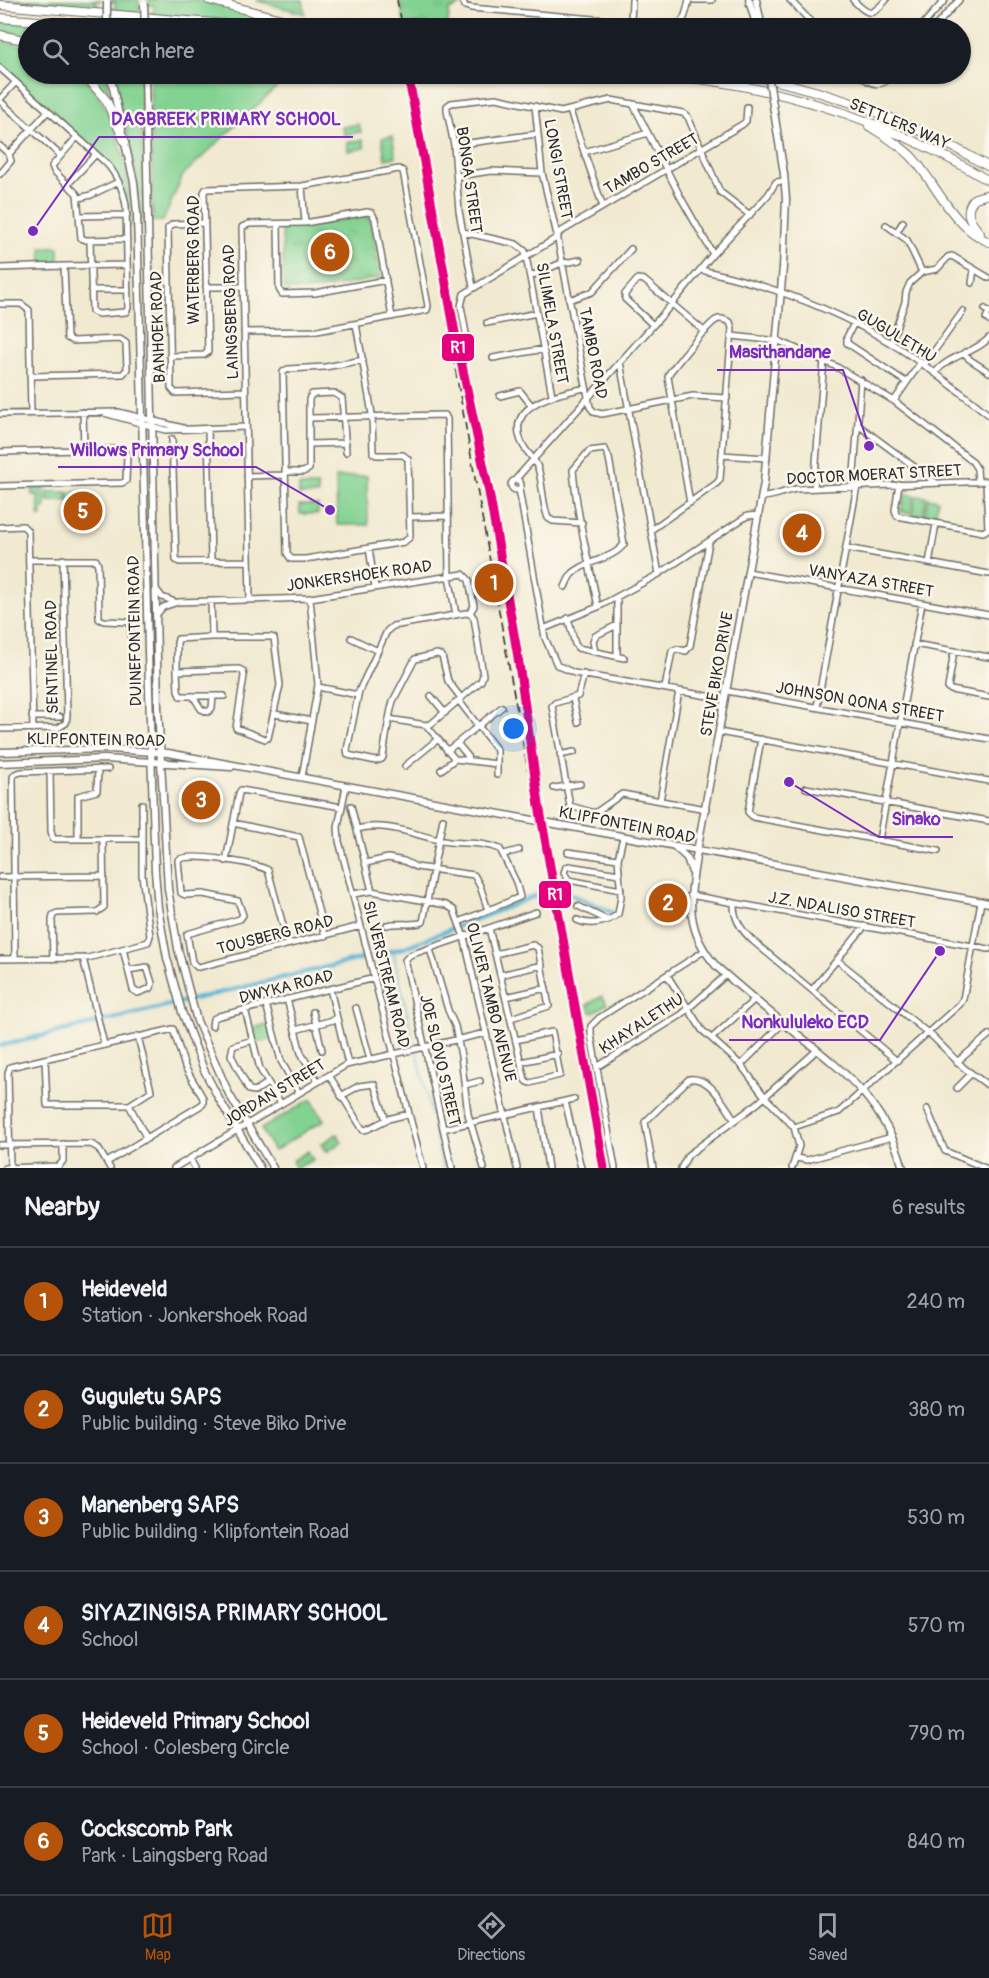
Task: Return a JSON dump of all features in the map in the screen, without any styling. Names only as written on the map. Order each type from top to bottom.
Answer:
[{"type":"highway","points":[[209,0],[277,18]]},
{"type":"highway","points":[[0,5],[154,18]]},
{"type":"highway","points":[[0,18],[18,19]]},
{"type":"highway","points":[[0,35],[18,39]]},
{"type":"highway","points":[[92,84],[106,100],[125,142]]},
{"type":"highway","name":"SETTLERS WAY","points":[[733,84],[824,106],[879,126],[932,150],[989,181]]},
{"type":"highway","name":"SETTLERS WAY","points":[[787,84],[868,109],[929,135],[988,167]]},
{"type":"highway","points":[[781,94],[864,124],[889,138],[911,156],[958,218],[971,231],[989,241]]},
{"type":"highway","points":[[989,194],[973,200],[968,213],[972,225],[989,241]]},
{"type":"main road","points":[[749,0],[755,18]]},
{"type":"main road","points":[[756,0],[758,18]]},
{"type":"main road","points":[[107,1],[107,18]]},
{"type":"main road","points":[[144,2],[145,18]]},
{"type":"main road","name":"DUINEFONTEIN ROAD","points":[[112,84],[134,182],[137,214],[156,890],[167,958],[182,1012],[204,1070],[261,1168]]},
{"type":"main road","name":"DUINEFONTEIN ROAD","points":[[145,84],[156,615],[168,889],[175,932],[193,1007],[222,1080],[273,1168]]},
{"type":"main road","name":"STEVE BIKO DRIVE","points":[[770,84],[786,199],[782,291],[766,458],[759,515],[727,692],[723,699],[697,851],[690,909],[694,931],[704,951],[726,975],[863,1091],[876,1107],[892,1137],[903,1168]]},
{"type":"main road","name":"KLIPFONTEIN ROAD","points":[[0,752],[110,749],[198,757],[674,847],[989,903]]},
{"type":"main road","name":"KLIPFONTEIN ROAD","points":[[0,763],[87,759],[261,770]]},
{"type":"main road","points":[[674,847],[689,860],[693,876]]},
{"type":"street","points":[[462,0],[465,6],[471,8],[585,18]]},
{"type":"street","points":[[631,18],[632,0]]},
{"type":"street","points":[[684,18],[689,0]]},
{"type":"street","points":[[694,0],[712,0]]},
{"type":"street","points":[[790,0],[807,18]]},
{"type":"street","points":[[853,0],[864,12],[871,13],[877,11],[886,0]]},
{"type":"street","points":[[929,18],[945,0]]},
{"type":"street","points":[[942,18],[955,1]]},
{"type":"street","points":[[0,68],[16,82],[0,100],[60,155]]},
{"type":"street","points":[[18,84],[108,165],[118,182],[125,198],[127,215],[128,308],[126,312],[93,313],[90,240]]},
{"type":"street","name":"BONGA STREET","points":[[473,287],[459,211],[458,176],[447,111],[447,106],[451,103],[496,98],[559,112],[608,101],[633,104],[685,114],[701,149]]},
{"type":"street","points":[[633,104],[713,254]]},
{"type":"street","name":"LONGI STREET","points":[[535,106],[542,173],[557,236]]},
{"type":"street","name":"TAMBO STREET","points":[[473,287],[745,123],[747,107]]},
{"type":"street","points":[[9,154],[48,111]]},
{"type":"street","points":[[570,111],[603,207]]},
{"type":"street","points":[[584,152],[648,133]]},
{"type":"street","points":[[454,145],[537,134]]},
{"type":"street","points":[[77,137],[53,163],[52,168],[75,190],[79,198],[81,238],[90,240],[127,239]]},
{"type":"street","points":[[0,146],[9,154],[11,161],[0,174]]},
{"type":"street","points":[[701,149],[720,192],[750,215]]},
{"type":"street","points":[[68,184],[96,154]]},
{"type":"street","name":"WATERBERG ROAD","points":[[170,356],[204,356],[207,353],[204,192],[207,188],[302,186],[399,169],[403,171],[428,307],[424,312],[317,331],[244,332]]},
{"type":"street","points":[[458,176],[491,171],[542,173]]},
{"type":"street","points":[[723,699],[567,671],[557,665],[552,658],[540,616],[518,485],[522,474],[672,304],[713,254],[768,195],[776,182],[785,180]]},
{"type":"street","points":[[79,198],[118,182]]},
{"type":"street","points":[[302,186],[305,223]]},
{"type":"street","name":"LAINGSBERG ROAD","points":[[250,600],[242,227],[249,224],[305,223],[372,213],[375,216],[392,317]]},
{"type":"street","points":[[79,216],[127,215]]},
{"type":"street","points":[[896,233],[903,222]]},
{"type":"street","name":"BANHOEK ROAD","points":[[205,223],[173,224],[168,228],[171,388],[173,392],[245,391]]},
{"type":"street","points":[[278,224],[279,289],[282,294],[315,293],[386,280]]},
{"type":"street","points":[[886,225],[907,240],[922,272]]},
{"type":"street","name":"SILIMELA STREET","points":[[463,232],[520,246],[527,255],[552,394]]},
{"type":"street","name":"TAMBO ROAD","points":[[557,236],[585,388],[592,410],[602,414],[698,395],[727,398]]},
{"type":"street","points":[[569,300],[592,292],[631,249]]},
{"type":"street","points":[[891,343],[905,302],[906,289],[922,272],[937,269],[950,256],[960,259],[989,278]]},
{"type":"street","points":[[531,276],[562,263],[580,260]]},
{"type":"street","points":[[0,268],[127,265]]},
{"type":"street","points":[[30,376],[122,375],[126,372],[126,345],[123,340],[73,341],[67,338],[64,266]]},
{"type":"street","points":[[972,283],[974,269]]},
{"type":"street","name":"GUGULETHU","points":[[700,270],[782,291],[854,323],[891,343],[922,364],[989,415]]},
{"type":"street","points":[[653,325],[625,299],[625,294],[636,280],[642,279],[705,332]]},
{"type":"street","points":[[206,287],[242,287]]},
{"type":"street","points":[[467,339],[461,302],[464,294],[473,287]]},
{"type":"street","points":[[91,290],[128,290]]},
{"type":"street","points":[[0,304],[21,304],[29,310],[31,413]]},
{"type":"street","points":[[985,309],[989,312],[986,318],[989,321]]},
{"type":"street","points":[[894,401],[906,382],[963,311]]},
{"type":"street","points":[[487,323],[537,313]]},
{"type":"street","points":[[651,530],[690,502],[719,481],[732,336],[730,322],[720,319],[715,321],[669,375],[690,502]]},
{"type":"street","points":[[854,323],[846,339],[848,343],[906,382]]},
{"type":"street","points":[[356,324],[363,360],[372,416],[374,454],[403,454],[408,459],[410,537],[407,541],[293,560],[289,558],[287,552],[283,372],[288,369],[325,367],[363,360]]},
{"type":"street","points":[[732,336],[776,340],[824,360],[861,380],[894,401],[975,464],[978,482]]},
{"type":"street","points":[[935,373],[944,363],[982,345],[989,339]]},
{"type":"street","points":[[493,358],[544,349]]},
{"type":"street","points":[[964,352],[969,359],[989,372]]},
{"type":"street","points":[[814,488],[824,360]]},
{"type":"street","points":[[620,362],[659,574]]},
{"type":"street","points":[[817,707],[855,486],[861,380]]},
{"type":"street","points":[[582,524],[553,521],[548,518],[539,470],[525,450],[519,432],[521,419],[532,406],[552,394],[585,388]]},
{"type":"street","points":[[500,396],[520,391],[532,406]]},
{"type":"street","points":[[247,476],[303,472],[309,469],[309,399],[314,393],[334,393],[340,396],[345,417],[346,452]]},
{"type":"street","points":[[83,412],[84,450]]},
{"type":"street","points":[[99,412],[143,425],[152,423]]},
{"type":"street","points":[[0,414],[118,412],[143,417],[152,423],[183,429],[246,427]]},
{"type":"street","points":[[309,418],[443,414],[445,416],[449,576],[456,615]]},
{"type":"street","points":[[858,425],[936,483]]},
{"type":"street","points":[[208,428],[211,561]]},
{"type":"street","points":[[172,439],[175,559],[179,562],[249,561]]},
{"type":"street","points":[[310,444],[346,442]]},
{"type":"street","points":[[566,587],[571,575],[590,564],[620,549],[624,544],[609,458],[605,449],[589,452],[574,468],[582,524],[590,564],[598,607]]},
{"type":"street","points":[[0,452],[125,451],[127,456],[126,481],[122,483],[0,486]]},
{"type":"street","points":[[722,455],[766,458]]},
{"type":"street","points":[[899,484],[896,515],[977,532],[988,529],[987,481]]},
{"type":"street","name":"DOCTOR MOERAT STREET","points":[[762,497],[773,497],[784,491],[814,488],[987,481]]},
{"type":"street","points":[[543,629],[617,597],[659,574],[747,516],[759,515]]},
{"type":"street","points":[[410,517],[448,516]]},
{"type":"street","points":[[929,563],[936,524]]},
{"type":"street","points":[[0,526],[27,528],[33,729]]},
{"type":"street","points":[[665,688],[672,651],[686,651],[690,646],[709,542]]},
{"type":"street","points":[[369,548],[375,588]]},
{"type":"street","points":[[846,548],[989,574]]},
{"type":"street","name":"SENTINEL ROAD","points":[[0,729],[60,728],[67,719],[63,559]]},
{"type":"street","points":[[29,560],[92,559],[97,561],[99,619],[130,622],[132,648]]},
{"type":"street","name":"VANYAZA STREET","points":[[748,572],[989,615]]},
{"type":"street","name":"JONKERSHOEK ROAD","points":[[178,602],[310,598],[463,574],[468,578],[474,606],[470,613]]},
{"type":"street","points":[[156,587],[165,599],[178,602]]},
{"type":"street","points":[[617,597],[617,656]]},
{"type":"street","points":[[302,777],[318,687],[310,598]]},
{"type":"street","points":[[156,615],[163,607],[178,602]]},
{"type":"street","points":[[211,602],[212,637]]},
{"type":"street","points":[[879,840],[922,603]]},
{"type":"street","points":[[389,719],[431,724],[445,713],[460,700],[481,681],[483,675],[474,618],[470,613],[390,628],[358,695],[348,750],[349,756],[376,761],[382,759],[389,719],[393,701],[412,662],[417,658],[437,654],[442,656],[448,681],[460,700],[497,750],[498,774]]},
{"type":"street","points":[[540,616],[545,624],[549,625]]},
{"type":"street","points":[[568,618],[576,646],[580,649],[624,658]]},
{"type":"street","points":[[595,652],[595,636],[617,625]]},
{"type":"street","points":[[177,671],[239,669],[243,671],[236,724],[238,730],[268,738],[275,714],[280,680],[274,638],[271,636],[178,639],[177,671],[179,695],[224,696]]},
{"type":"street","points":[[351,638],[378,651]]},
{"type":"street","points":[[914,644],[989,657]]},
{"type":"street","points":[[954,651],[948,688],[989,697]]},
{"type":"street","points":[[584,674],[579,694],[573,699],[555,703],[552,706],[570,806],[589,812],[598,812],[622,794],[706,809]]},
{"type":"street","points":[[318,687],[358,695]]},
{"type":"street","points":[[660,801],[680,691]]},
{"type":"street","name":"JOHNSON QONA STREET","points":[[727,692],[989,739]]},
{"type":"street","points":[[193,696],[201,709],[208,712],[212,708],[213,696]]},
{"type":"street","points":[[431,696],[445,713]]},
{"type":"street","points":[[573,699],[578,722]]},
{"type":"street","points":[[447,751],[501,707]]},
{"type":"street","points":[[275,714],[312,721]]},
{"type":"street","points":[[33,717],[60,717]]},
{"type":"street","points":[[426,725],[455,759],[497,764]]},
{"type":"street","points":[[719,732],[989,781]]},
{"type":"street","points":[[405,766],[438,739]]},
{"type":"street","points":[[761,739],[748,812],[750,816],[938,851]]},
{"type":"street","points":[[457,743],[467,755],[468,760]]},
{"type":"street","points":[[560,755],[574,752]]},
{"type":"street","points":[[441,770],[455,759]]},
{"type":"street","points":[[78,839],[78,796],[97,791],[98,769]]},
{"type":"street","points":[[15,959],[12,780],[14,775],[108,769]]},
{"type":"street","points":[[50,771],[52,837],[57,840],[141,839]]},
{"type":"street","points":[[554,788],[580,784]]},
{"type":"street","name":"SILVERSTREAM ROAD","points":[[346,786],[338,836],[423,1168]]},
{"type":"street","points":[[807,788],[989,821]]},
{"type":"street","points":[[288,944],[269,871],[263,867],[226,861],[239,793],[244,790],[342,807]]},
{"type":"street","points":[[0,959],[83,958],[147,943],[150,938],[144,897],[142,804]]},
{"type":"street","points":[[351,806],[372,891]]},
{"type":"street","points":[[387,925],[398,922],[422,923],[443,819]]},
{"type":"street","points":[[233,823],[299,837],[325,936]]},
{"type":"street","points":[[357,829],[379,826],[439,840],[498,848],[504,854],[520,897],[460,925]]},
{"type":"street","points":[[578,920],[592,923],[608,920],[619,912],[621,891],[618,859],[623,837]]},
{"type":"street","points":[[53,959],[53,915],[95,912],[101,910],[104,904],[103,839]]},
{"type":"street","points":[[504,854],[519,850]]},
{"type":"street","points":[[568,852],[618,859]]},
{"type":"street","name":"TOUSBERG ROAD","points":[[226,861],[198,857],[183,857],[178,860],[181,893],[185,895],[207,894],[238,901],[243,915],[240,920],[187,934],[186,939],[194,966],[199,967],[361,926]]},
{"type":"street","points":[[366,863],[388,858],[433,870],[474,875],[478,879],[488,910]]},
{"type":"street","points":[[619,874],[569,866],[566,867],[564,873],[569,880],[621,891]]},
{"type":"street","points":[[0,877],[104,876]]},
{"type":"street","name":"OLIVER TAMBO AVENUE","points":[[353,894],[372,891],[451,907],[464,937],[517,1168]]},
{"type":"street","name":"J.Z. NDALISO STREET","points":[[690,895],[989,949]]},
{"type":"street","points":[[794,1127],[836,1114],[962,1002],[981,902]]},
{"type":"street","points":[[734,903],[737,920],[745,933],[897,1061]]},
{"type":"street","points":[[578,906],[608,920]]},
{"type":"street","points":[[484,1168],[470,1123],[458,1040],[430,949],[536,912]]},
{"type":"street","points":[[812,990],[865,926]]},
{"type":"street","points":[[489,928],[525,1080],[530,1083],[560,1075],[558,1054],[552,1032],[516,1040]]},
{"type":"street","points":[[495,954],[536,945],[538,948],[549,1005],[547,1009],[511,1018]]},
{"type":"street","points":[[123,949],[128,970],[135,991],[140,992],[151,988],[152,983],[147,967],[128,970]]},
{"type":"street","name":"JOE SLOVO STREET","points":[[430,949],[405,958],[405,965],[419,1049],[452,1168]]},
{"type":"street","points":[[615,1168],[591,1030],[593,1023],[704,951]]},
{"type":"street","points":[[83,958],[104,1044]]},
{"type":"street","points":[[837,960],[928,1034],[971,1074],[989,1086]]},
{"type":"street","points":[[500,975],[542,966]]},
{"type":"street","points":[[667,975],[699,1026],[741,1065],[765,1097],[794,1127],[799,1143],[792,1168]]},
{"type":"street","name":"KHAYALETHU","points":[[597,1067],[688,1010],[726,975]]},
{"type":"street","name":"DWYKA ROAD","points":[[212,1026],[214,1018],[375,978]]},
{"type":"street","points":[[506,997],[546,988]]},
{"type":"street","points":[[330,989],[348,1065]]},
{"type":"street","points":[[287,999],[301,1053],[318,1082]]},
{"type":"street","points":[[712,1038],[755,999]]},
{"type":"street","points":[[266,1005],[280,1061],[299,1093]]},
{"type":"street","points":[[356,1008],[370,1059]]},
{"type":"street","points":[[245,1009],[260,1069],[281,1104]]},
{"type":"street","points":[[313,1012],[322,1050]]},
{"type":"street","points":[[295,1030],[337,1019]]},
{"type":"street","points":[[741,1065],[783,1023]]},
{"type":"street","points":[[0,1145],[9,1144],[84,1143],[95,1146],[108,1165],[147,1138],[202,1106],[204,1100],[184,1067],[173,1029],[12,1066],[8,1070],[9,1144],[9,1168]]},
{"type":"street","name":"JORDAN STREET","points":[[174,1168],[348,1065],[486,1033]]},
{"type":"street","points":[[957,1062],[989,1035]]},
{"type":"street","points":[[45,1059],[45,1101],[47,1105],[129,1105],[151,1091],[138,1036]]},
{"type":"street","points":[[253,1041],[233,1046],[230,1050],[231,1055],[249,1090],[253,1091],[268,1083]]},
{"type":"street","points":[[681,1168],[688,1155],[765,1097],[817,1050]]},
{"type":"street","points":[[521,1062],[558,1054]]},
{"type":"street","points":[[957,1088],[971,1074]]},
{"type":"street","points":[[329,1075],[363,1130],[386,1120],[409,1114]]},
{"type":"street","points":[[653,1168],[645,1122],[689,1079],[707,1083],[735,1120]]},
{"type":"street","points":[[465,1085],[480,1081]]},
{"type":"street","points":[[342,1096],[359,1086],[374,1084],[386,1120]]},
{"type":"street","points":[[443,1129],[574,1099]]},
{"type":"street","points":[[565,1101],[580,1168]]},
{"type":"street","points":[[129,1105],[147,1138]]},
{"type":"street","points":[[538,1107],[548,1168]]},
{"type":"street","points":[[927,1109],[945,1151],[982,1168]]},
{"type":"street","points":[[796,1158],[808,1160],[892,1137]]},
{"type":"street","points":[[5,1168],[61,1165],[63,1144]]},
{"type":"street","points":[[190,1159],[195,1168]]},
{"type":"green space","points":[[0,0],[102,0],[95,2],[102,10]]},
{"type":"green space","points":[[109,0],[139,0],[139,13],[109,11],[115,7],[116,3],[109,2]]},
{"type":"green space","points":[[148,0],[199,0],[263,18],[197,18],[149,14],[154,11],[155,6],[148,5]]},
{"type":"green space","points":[[255,0],[303,0],[305,14]]},
{"type":"green space","points":[[400,0],[460,0],[461,5],[449,10],[448,18],[403,18]]},
{"type":"green space","points":[[0,21],[18,22],[18,34],[0,30]]},
{"type":"green space","points":[[0,40],[18,44],[18,82],[0,65]]},
{"type":"green space","points":[[21,84],[89,84],[94,89],[105,106],[120,144],[129,185],[133,226],[128,226],[128,207],[109,165]]},
{"type":"green space","points":[[97,84],[107,84],[110,99]]},
{"type":"green space","points":[[115,84],[141,84],[144,221],[141,221],[136,174]]},
{"type":"green space","points":[[150,84],[280,84],[183,175],[163,221],[153,221]]},
{"type":"green space","points":[[359,124],[361,132],[344,135],[342,127]]},
{"type":"green space","points":[[392,136],[396,157],[385,159],[382,138]]},
{"type":"green space","points":[[363,140],[365,148],[348,151],[347,142]]},
{"type":"green space","points":[[370,215],[381,278],[316,290],[284,290],[282,227],[304,226]]},
{"type":"green space","points":[[41,247],[59,247],[59,263],[42,264]]},
{"type":"green space","points":[[367,476],[368,525],[337,525],[336,477]]},
{"type":"green space","points":[[299,486],[318,486],[318,495],[299,495]]},
{"type":"green space","points":[[32,488],[45,488],[46,508],[42,508],[42,517],[39,517],[38,495],[32,495]]},
{"type":"green space","points":[[88,491],[88,501],[69,502],[68,492]]},
{"type":"green space","points":[[48,492],[67,492],[67,501],[48,501]]},
{"type":"green space","points":[[905,494],[914,495],[911,513],[901,512]]},
{"type":"green space","points":[[916,496],[926,497],[923,516],[913,514]]},
{"type":"green space","points":[[928,498],[938,500],[935,518],[925,516]]},
{"type":"green space","points":[[299,505],[318,505],[318,514],[300,514]]},
{"type":"green space","points":[[602,996],[607,1004],[592,1013],[587,1005]]},
{"type":"green space","points":[[269,1024],[273,1039],[256,1043],[252,1027]]},
{"type":"green space","points":[[311,1099],[324,1120],[274,1151],[261,1129]]},
{"type":"green space","points":[[337,1134],[342,1142],[326,1152],[321,1144]]},
{"type":"green space","points":[[308,1151],[313,1160],[296,1168],[292,1161]]},
{"type":"waterway","points":[[561,890],[613,913]]},
{"type":"waterway","points":[[375,955],[403,948],[540,894]]},
{"type":"waterway","points":[[393,951],[415,1047]]},
{"type":"waterway","points":[[0,1046],[364,958]]},
{"type":"waterway","points":[[417,1052],[443,1168]]},
{"type":"railway","points":[[397,0],[401,18]]},
{"type":"railway","points":[[413,84],[461,356],[491,490],[520,655],[537,776],[607,1168]]},
{"type":"railway","points":[[453,356],[528,772]]},
{"type":"transit line","name":"R1","points":[[410,84],[455,333],[489,492],[518,657],[539,805],[604,1168]]},
{"type":"place","name":"DAGBREEK PRIMARY SCHOOL","points":[[33,231]]},
{"type":"place","name":"Cockscomb Park","points":[[330,252]]},
{"type":"place","name":"Masithandane","points":[[869,446]]},
{"type":"place","name":"Willows Primary School","points":[[330,510]]},
{"type":"place","name":"Heideveld Primary School","points":[[83,511]]},
{"type":"place","name":"SIYAZINGISA PRIMARY SCHOOL","points":[[802,533]]},
{"type":"place","name":"Heideveld","points":[[494,583]]},
{"type":"place","name":"Sinako","points":[[789,782]]},
{"type":"place","name":"Manenberg SAPS","points":[[201,800]]},
{"type":"place","name":"Guguletu SAPS","points":[[668,903]]},
{"type":"place","name":"Nonkululeko ECD","points":[[940,951]]}]
